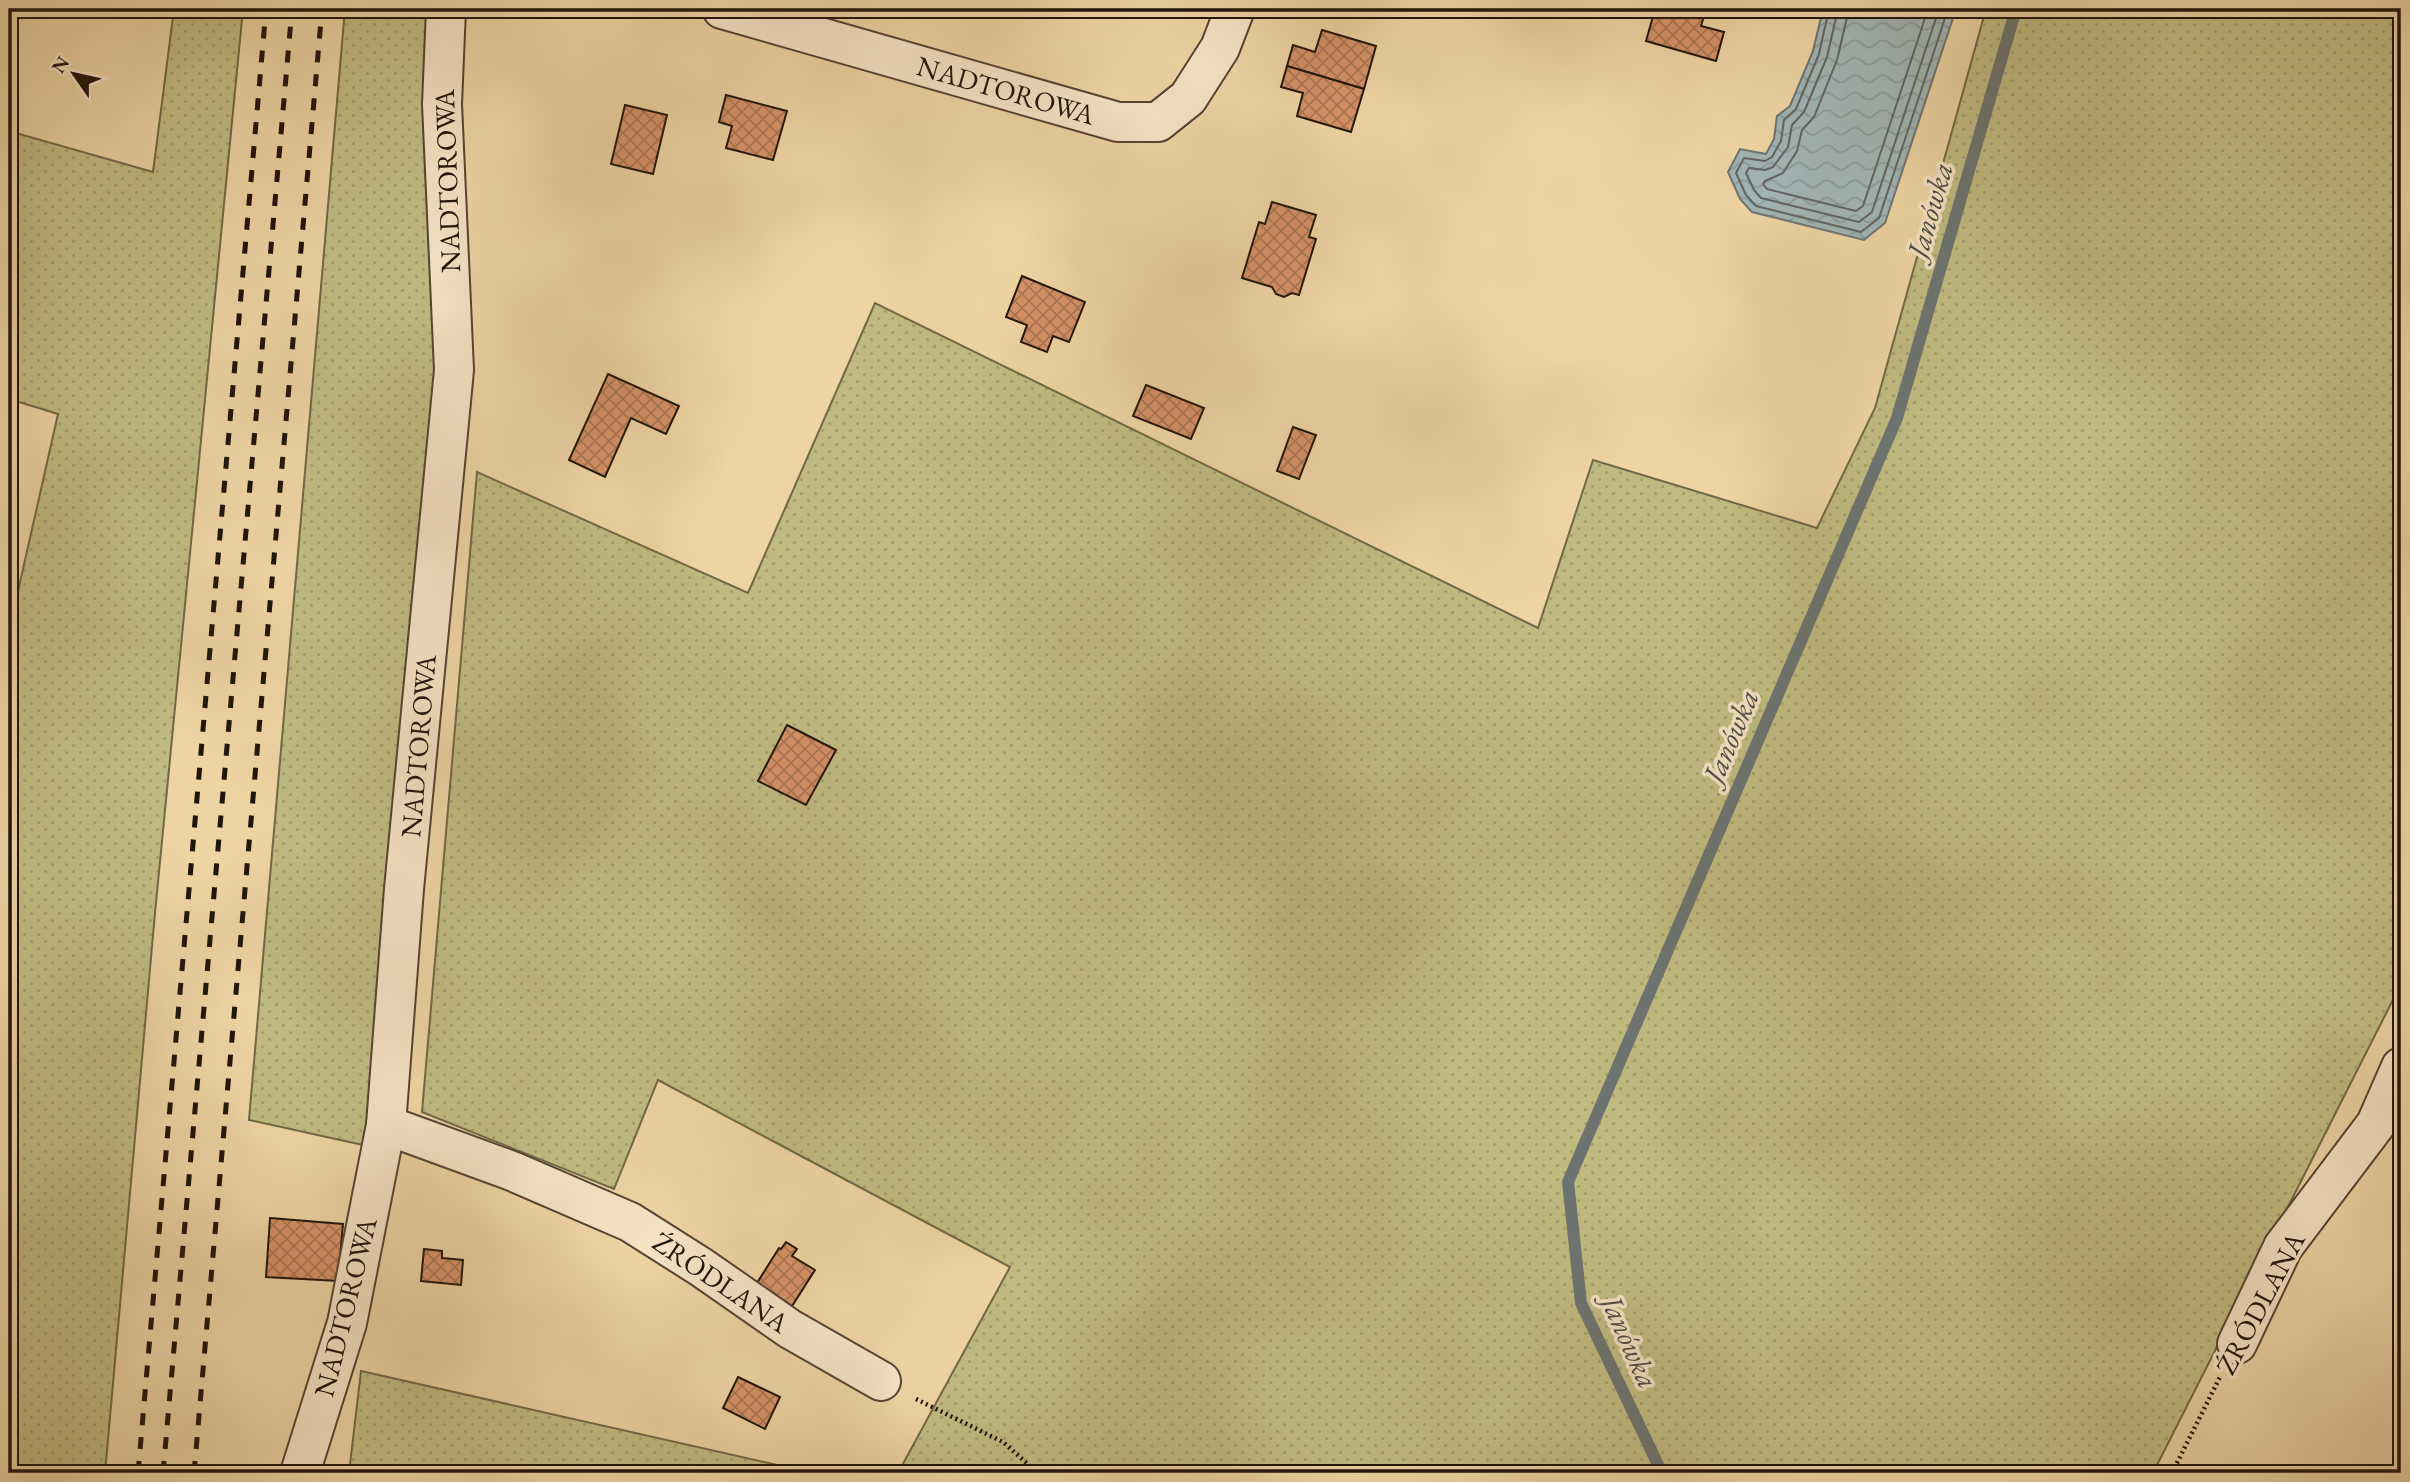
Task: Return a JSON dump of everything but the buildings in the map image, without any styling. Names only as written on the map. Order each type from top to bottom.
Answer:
[{"type":"street","name":"NADTOROWA","points":[[300,1473],[347,1323],[386,1125],[404,889],[454,370],[442,104],[446,9]]},
{"type":"street","name":"NADTOROWA","points":[[722,9],[1118,122],[1158,122],[1188,98],[1220,48],[1235,9]]},
{"type":"street","name":"ŹRÓDLANA","points":[[2237,1344],[2283,1247],[2376,1124],[2401,1067]]},
{"type":"street","name":"ŹRÓDLANA","points":[[386,1125],[512,1171],[630,1222],[790,1329],[881,1381]]},
{"type":"path","name":"ŹRÓDLANA","points":[[2172,1473],[2237,1344]]},
{"type":"path","points":[[881,1381],[1003,1442],[1038,1473]]},
{"type":"shaded area","points":[[174,9],[243,9],[155,913],[105,1473],[9,1473],[9,631],[58,414],[9,399],[9,131],[153,172]]},
{"type":"shaded area","points":[[345,9],[434,9],[440,377],[372,1147],[249,1120]]},
{"type":"shaded area","points":[[1986,9],[2401,9],[2401,984],[2153,1473],[898,1473],[1010,1267],[658,1080],[614,1189],[422,1112],[477,472],[748,593],[875,303],[1538,628],[1593,460],[1817,528],[1875,408]]},
{"type":"shaded area","points":[[361,1371],[813,1473],[349,1473]]},
{"type":"water","points":[[1823,9],[1956,9],[1885,223],[1864,240],[1752,212],[1740,199],[1728,172],[1740,149],[1766,154],[1774,139],[1777,116],[1790,106],[1813,51]]},
{"type":"waterway","name":"Janówka","points":[[1662,1473],[1581,1303],[1568,1182],[1897,418],[2016,9]]},
{"type":"railway","points":[[138,1473],[266,9]]},
{"type":"railway","points":[[163,1473],[292,9]]},
{"type":"railway","points":[[194,1473],[322,9]]}]
